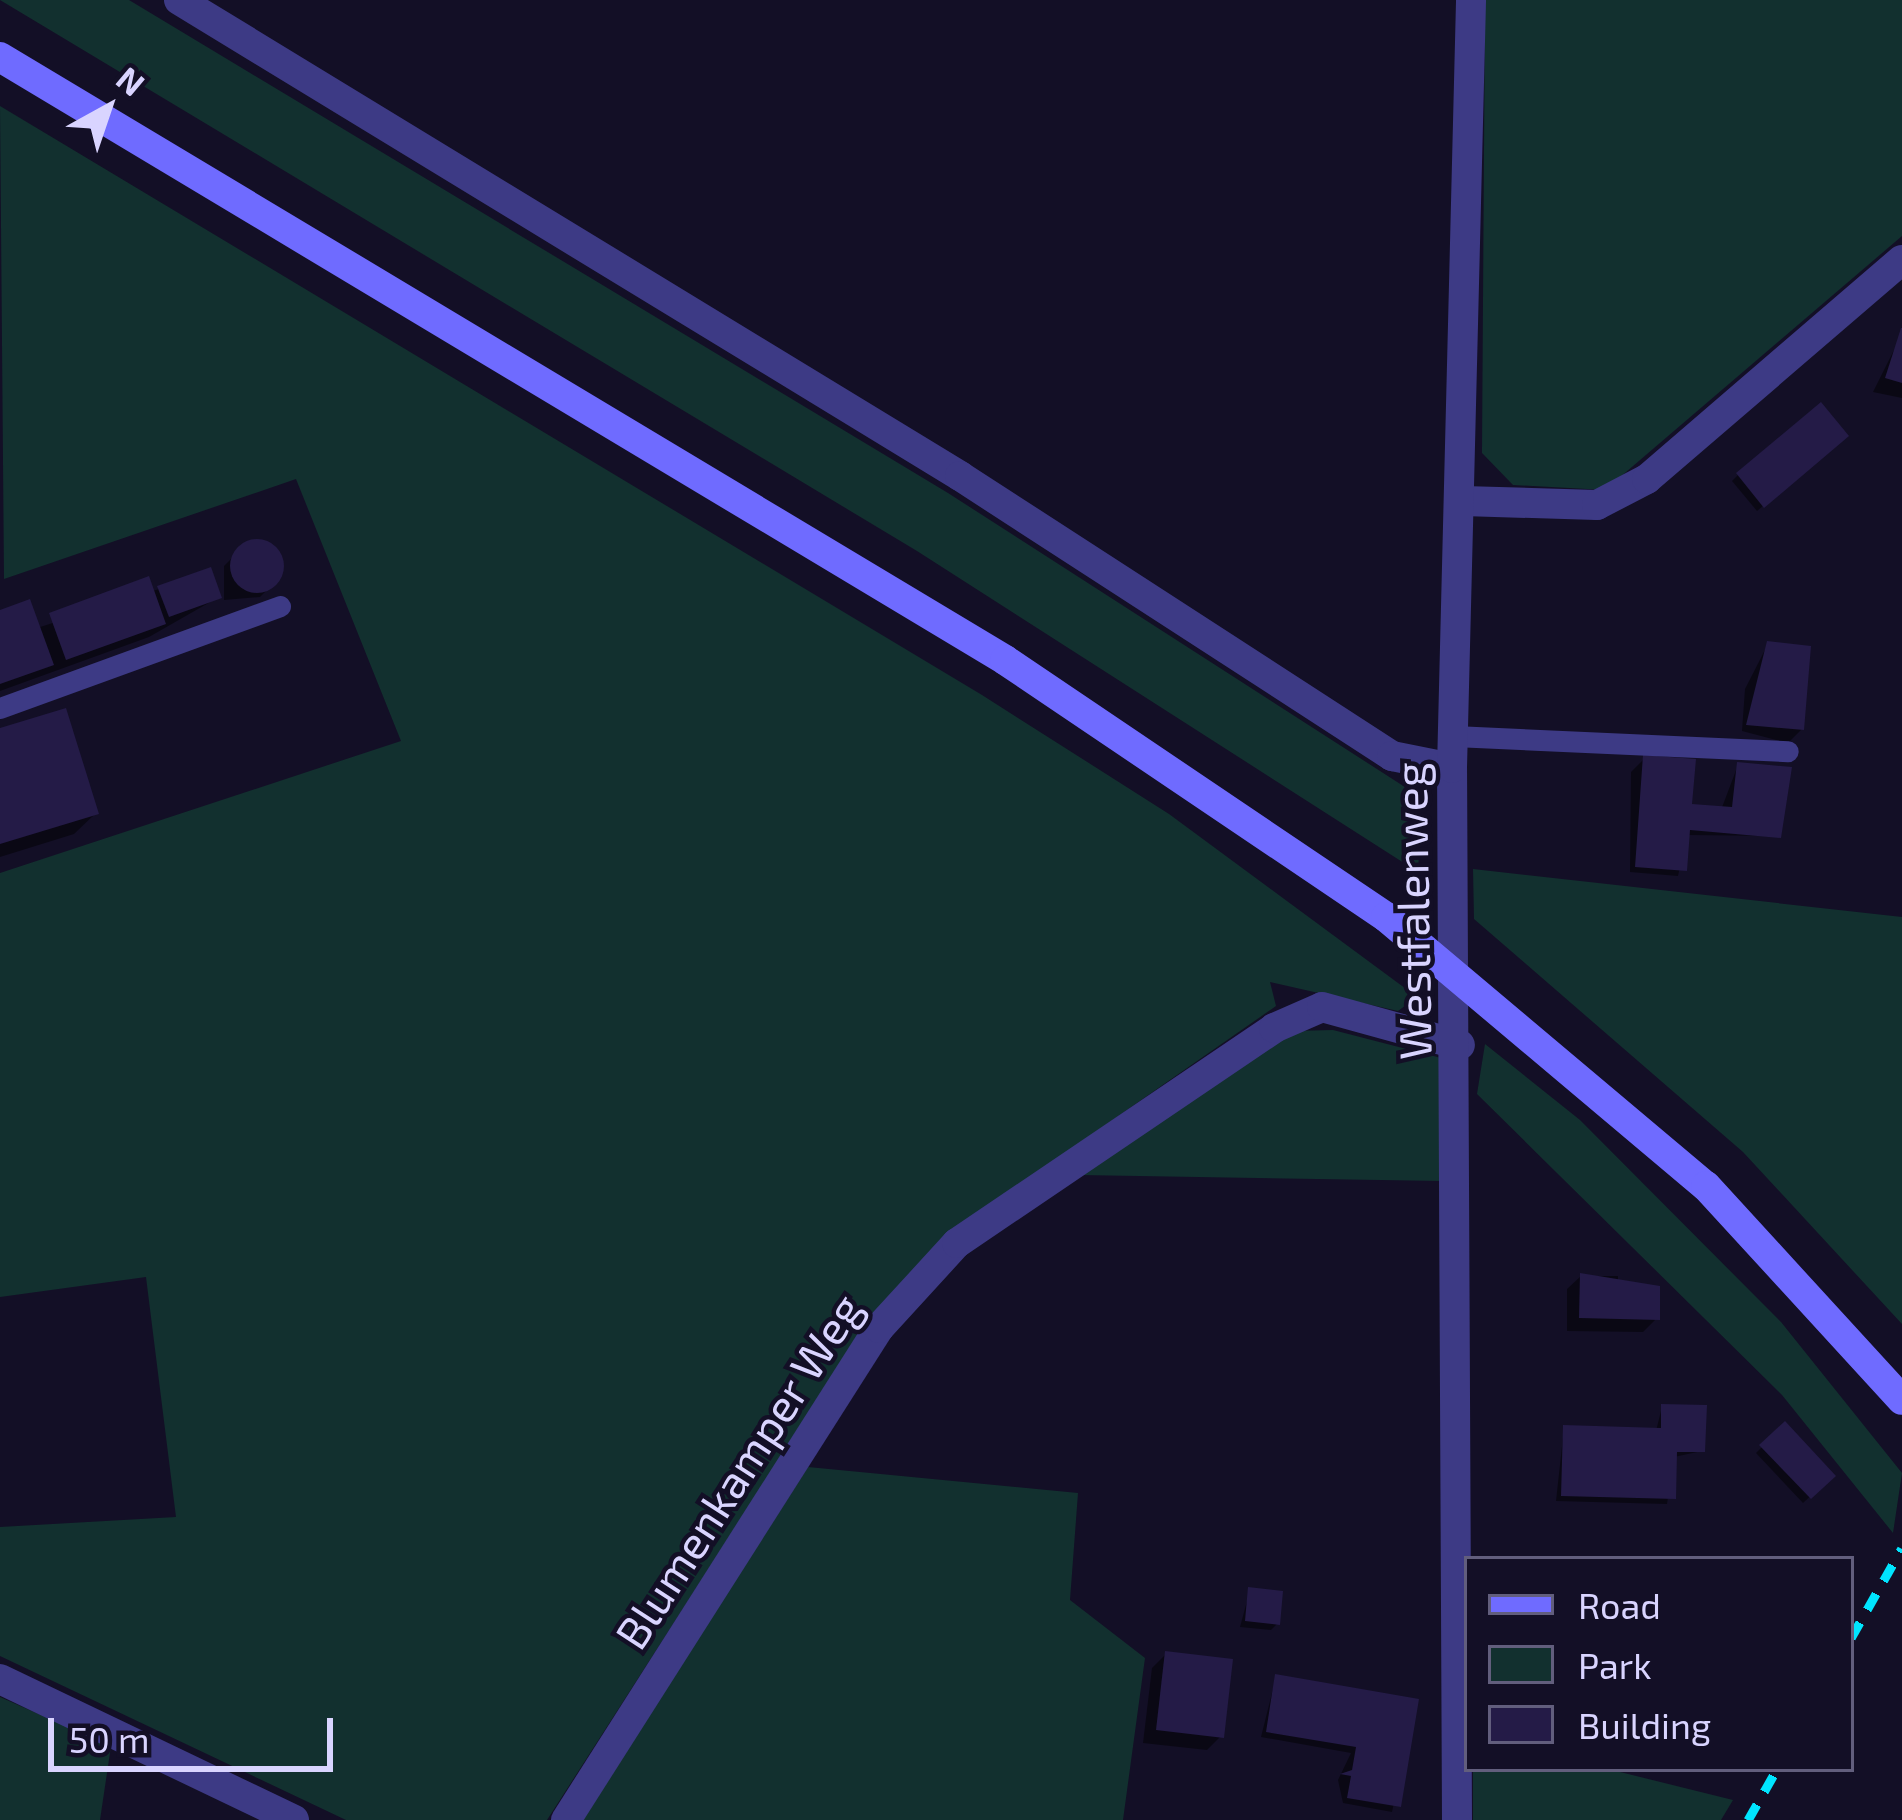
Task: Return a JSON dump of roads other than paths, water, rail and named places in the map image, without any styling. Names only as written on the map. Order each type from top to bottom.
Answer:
[{"type":"main road","points":[[0,57],[1005,660],[1386,917],[1507,1011],[1706,1186],[1902,1400]]},
{"type":"street","points":[[179,0],[960,476],[1392,757],[1453,768]]},
{"type":"street","name":"Westfalenweg","points":[[1457,1820],[1460,1045],[1453,768],[1471,0]]},
{"type":"street","points":[[1462,501],[1614,496],[1902,260]]},
{"type":"street","name":"Blumenkamper Weg","points":[[566,1820],[879,1328],[957,1243],[1274,1028],[1322,1007],[1460,1045]]},
{"type":"street","points":[[0,1679],[294,1820]]},
{"type":"lane","points":[[0,708],[280,606]]},
{"type":"lane","points":[[1454,736],[1788,751]]},
{"type":"railway","points":[[1854,1633],[1902,1548]]},
{"type":"railway","points":[[1748,1820],[1775,1772]]}]
